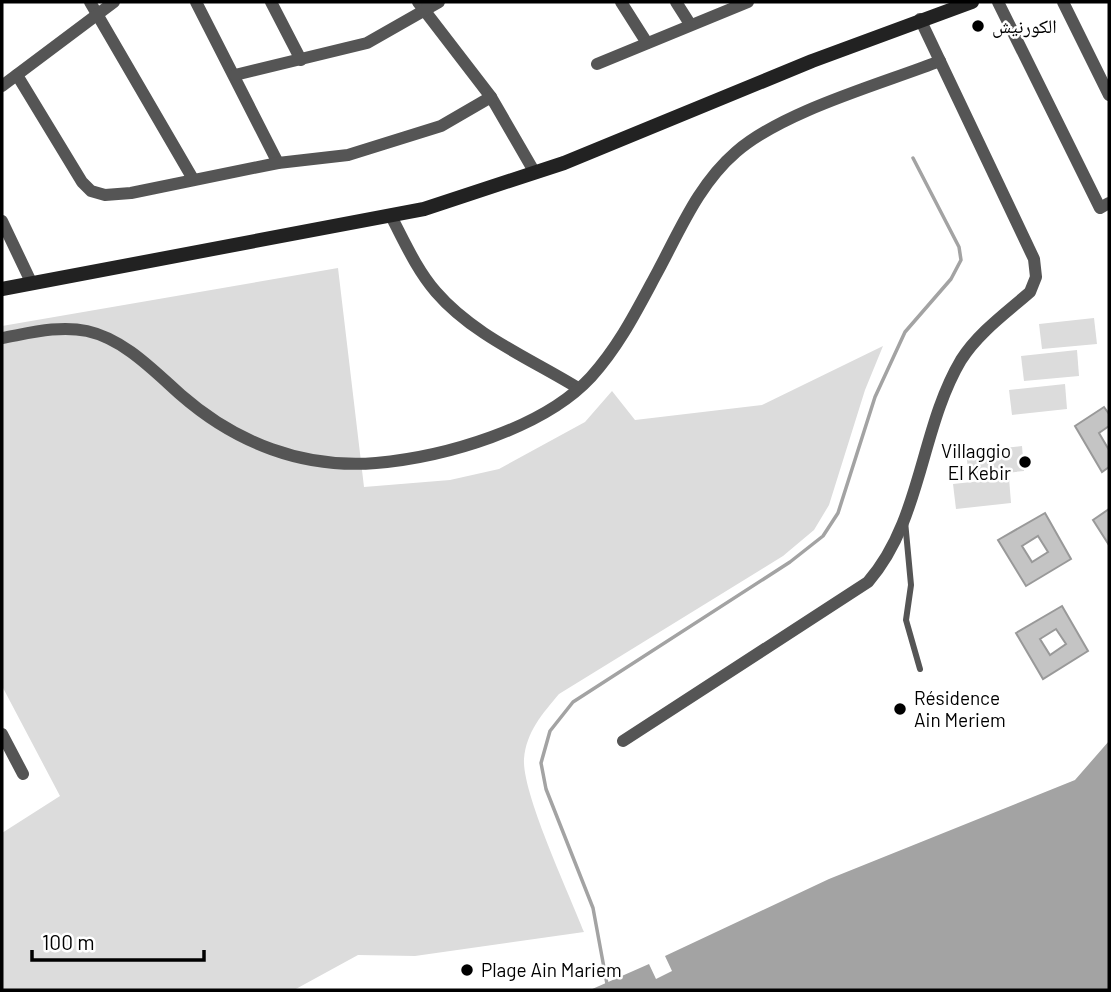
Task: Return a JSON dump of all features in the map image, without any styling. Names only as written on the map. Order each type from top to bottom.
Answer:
[{"type":"main road","points":[[2,289],[392,218],[535,173],[920,19],[972,2]]},
{"type":"street","points":[[90,2],[99,13],[193,179]]},
{"type":"street","points":[[2,84],[114,2]]},
{"type":"street","points":[[196,2],[278,163]]},
{"type":"street","points":[[271,2],[300,60]]},
{"type":"street","points":[[235,75],[367,43],[423,6],[439,2]]},
{"type":"street","points":[[621,2],[647,43]]},
{"type":"street","points":[[676,2],[690,24]]},
{"type":"street","points":[[597,64],[748,2]]},
{"type":"street","points":[[998,2],[1100,208],[1109,204]]},
{"type":"street","points":[[1063,2],[1109,94]]},
{"type":"street","points":[[423,6],[491,97],[535,173]]},
{"type":"street","points":[[623,741],[868,582],[884,563],[905,516],[960,363],[973,342],[1030,292],[1036,277],[1034,259],[920,19]]},
{"type":"street","points":[[2,338],[65,328],[90,331],[117,344],[145,363],[201,411],[228,430],[288,457],[375,463],[452,452],[493,437],[578,388],[622,338],[693,201],[737,151],[768,130],[804,113],[940,61]]},
{"type":"street","points":[[17,75],[76,173],[91,191],[105,195],[131,193],[278,163],[348,155],[407,139],[465,114],[491,97]]},
{"type":"street","points":[[392,218],[416,264],[436,292],[461,316],[578,388]]},
{"type":"street","points":[[2,220],[32,284]]},
{"type":"street","points":[[2,734],[23,774]]},
{"type":"lane","points":[[905,516],[911,585],[906,620],[920,669]]},
{"type":"shaded area","points":[[338,268],[364,487],[450,480],[499,469],[585,422],[612,391],[635,420],[762,405],[883,346],[865,390],[829,505],[814,530],[783,556],[559,694],[532,732],[525,749],[525,775],[538,819],[584,932],[415,956],[358,955],[294,990],[2,990],[2,833],[60,796],[2,686],[2,326]]},
{"type":"shaded area","points":[[1094,318],[1097,344],[1042,349],[1039,324]]},
{"type":"shaded area","points":[[1077,350],[1079,376],[1024,381],[1021,356]]},
{"type":"shaded area","points":[[1065,384],[1067,409],[1012,415],[1009,390]]},
{"type":"shaded area","points":[[1022,446],[1024,471],[969,477],[966,452]]},
{"type":"shaded area","points":[[1009,478],[1011,503],[956,509],[953,484]]},
{"type":"shaded area","points":[[1109,741],[1109,990],[590,990],[649,964],[656,979],[672,971],[665,956],[829,879],[1075,780]]},
{"type":"building","points":[[1104,407],[1109,414],[1109,426],[1099,433],[1109,450],[1109,467],[1102,472],[1075,426]]},
{"type":"building","points":[[1109,509],[1109,545],[1093,520]]},
{"type":"building","points":[[1045,513],[1071,559],[1026,586],[998,540]],"holes":[[[1038,536],[1048,552],[1032,562],[1022,546]]]},
{"type":"building","points":[[1062,606],[1088,651],[1043,679],[1016,633]],"holes":[[[1056,629],[1066,644],[1050,655],[1040,639]]]},
{"type":"waterway","points":[[607,984],[593,908],[546,789],[541,763],[550,731],[573,702],[790,562],[823,536],[838,513],[875,397],[905,332],[951,279],[961,260],[959,247],[913,158]]},
{"type":"place","name":"الكورنيش","points":[[978,26]]},
{"type":"place","name":"Villaggio El Kebir","points":[[1025,462]]},
{"type":"place","name":"Résidence Ain Meriem","points":[[900,709]]},
{"type":"place","name":"Plage Ain Mariem","points":[[467,970]]}]
